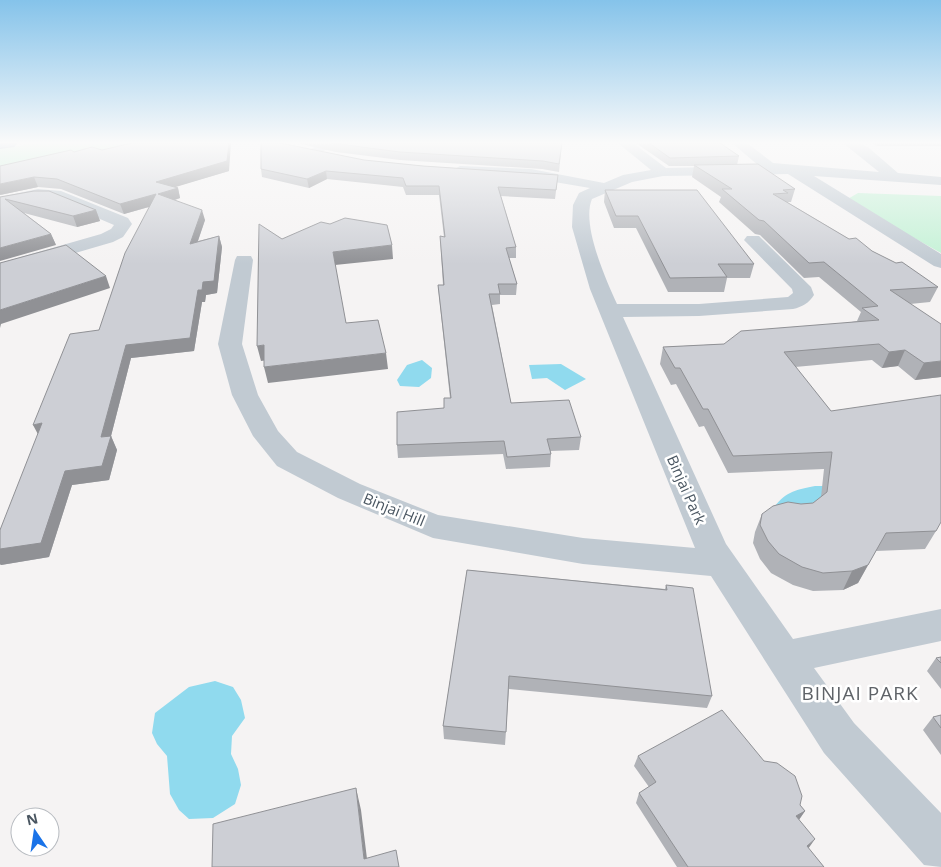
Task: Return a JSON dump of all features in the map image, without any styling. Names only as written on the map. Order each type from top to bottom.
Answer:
[{"type":"street","points":[[590,183],[602,187]]},
{"type":"street","name":"Binjai Park","points":[[612,183],[586,196],[581,205],[581,227],[600,288],[712,550],[847,749],[941,848]]},
{"type":"street","points":[[813,183],[941,262]]},
{"type":"street","points":[[0,202],[38,194],[55,194],[123,224],[117,233],[107,238],[0,268]]},
{"type":"street","points":[[610,311],[735,307],[793,302],[801,299],[804,295],[801,287],[753,240]]},
{"type":"street","name":"Binjai Hill","points":[[244,260],[230,344],[245,395],[267,436],[287,459],[348,491],[433,526],[583,551],[722,564]]},
{"type":"street","points":[[786,658],[941,625]]},
{"type":"green space","points":[[858,193],[941,196],[941,253],[846,200]]},
{"type":"water","points":[[422,360],[432,368],[431,378],[419,387],[400,386],[397,380],[407,365]]},
{"type":"water","points":[[561,364],[586,379],[565,390],[547,378],[532,379],[529,365]]},
{"type":"water","points":[[815,486],[835,486],[820,501],[770,513],[779,501],[789,494]]},
{"type":"water","points":[[215,681],[233,687],[241,700],[245,718],[232,736],[231,754],[238,769],[241,785],[235,804],[213,818],[189,819],[179,810],[170,794],[167,756],[157,744],[152,733],[155,713],[189,687]]},
{"type":"building","points":[[68,183],[161,183],[178,188],[158,194],[202,210],[190,244],[219,236],[214,281],[203,282],[202,290],[198,290],[190,338],[126,345],[101,437],[111,436],[102,466],[65,471],[41,543],[0,549],[0,530],[42,423],[33,425],[70,334],[99,330],[125,253],[156,194],[120,204]]},
{"type":"building","points":[[405,183],[557,183],[556,190],[498,187],[516,247],[506,248],[517,284],[498,284],[500,294],[489,294],[511,403],[569,400],[581,437],[547,439],[551,454],[507,457],[504,441],[397,445],[397,412],[444,408],[444,398],[451,398],[438,285],[444,285],[440,236],[445,237],[439,186],[406,186]]},
{"type":"building","points":[[723,183],[787,183],[795,189],[783,190],[788,193],[773,194],[849,239],[856,238],[872,251],[896,263],[902,262],[938,287],[890,290],[941,324],[941,361],[924,363],[905,350],[889,352],[879,344],[784,352],[831,411],[941,395],[941,522],[936,531],[886,533],[868,565],[852,571],[823,573],[802,567],[779,554],[768,541],[760,525],[762,514],[773,506],[788,502],[813,503],[827,492],[832,452],[733,456],[708,409],[703,409],[680,368],[675,368],[663,347],[724,344],[741,331],[879,320],[862,308],[878,306],[824,262],[809,263],[764,221],[759,220],[722,189],[732,189]]},
{"type":"building","points":[[605,190],[697,190],[754,264],[718,264],[727,277],[670,278],[638,216],[616,216]]},
{"type":"building","points":[[34,191],[49,191],[96,210],[73,216],[5,199],[51,234],[0,248],[0,197]]},
{"type":"building","points":[[345,218],[387,225],[392,245],[333,252],[346,323],[378,320],[386,353],[264,367],[264,345],[257,346],[259,224],[282,239],[321,222],[330,224]]},
{"type":"building","points":[[66,245],[106,276],[0,310],[0,263]]},
{"type":"building","points":[[467,570],[667,590],[666,585],[693,588],[712,696],[509,676],[506,732],[443,726]]},
{"type":"building","points":[[722,710],[764,761],[777,763],[795,776],[802,796],[800,805],[805,811],[796,816],[815,839],[807,846],[824,867],[688,867],[639,793],[656,782],[638,756]]},
{"type":"building","points":[[941,715],[941,728],[933,717]]},
{"type":"building","points":[[356,788],[364,859],[396,850],[399,867],[212,867],[213,824]]},
{"type":"district","name":"BINJAI PARK","points":[[860,693]]}]
